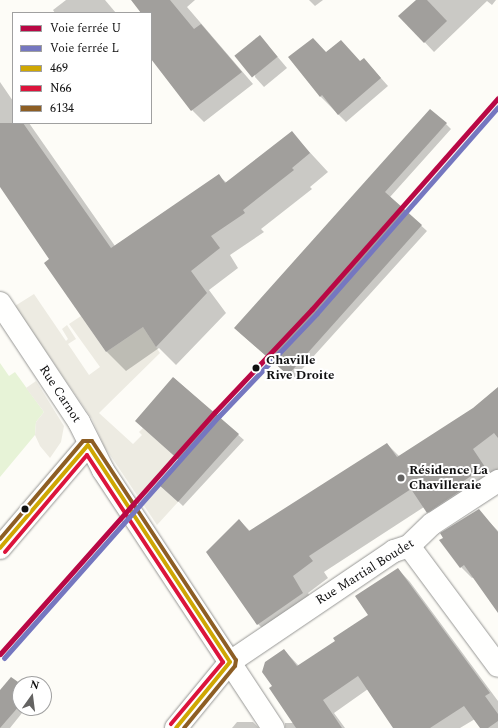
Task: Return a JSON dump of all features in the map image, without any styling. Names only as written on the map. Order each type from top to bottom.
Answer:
[{"type":"street","name":"Rue Carnot","points":[[0,303],[79,422],[88,445],[103,470],[150,539],[273,728]]},
{"type":"street","points":[[0,548],[28,513],[88,445]]},
{"type":"street","name":"Rue Martial Boudet","points":[[176,728],[230,662],[394,551],[409,546],[432,524],[498,481]]},
{"type":"street","points":[[409,546],[498,666]]},
{"type":"green space","points":[[0,363],[9,376],[15,372],[44,412],[36,422],[35,435],[0,477]]},
{"type":"shaded area","points":[[34,294],[66,341],[68,339],[62,329],[67,325],[76,339],[68,344],[89,375],[100,367],[69,324],[81,316],[106,352],[143,327],[160,353],[99,413],[133,444],[142,435],[139,432],[143,428],[181,461],[159,485],[178,502],[157,525],[104,446],[92,419],[15,306]]},
{"type":"shaded area","points":[[36,381],[64,426],[61,442],[50,458],[40,446],[35,435],[36,422],[44,412],[26,388]]},
{"type":"building","points":[[131,0],[170,0],[194,29],[201,24],[242,72],[191,111],[152,60],[152,12],[140,12]]},
{"type":"building","points":[[416,0],[427,0],[447,21],[424,43],[398,16]]},
{"type":"building","points":[[260,35],[278,57],[252,78],[234,56]]},
{"type":"building","points":[[313,38],[326,52],[341,40],[360,61],[364,58],[381,78],[338,115],[322,95],[320,97],[288,57]]},
{"type":"building","points":[[430,109],[447,123],[385,192],[422,225],[288,375],[234,328]]},
{"type":"building","points":[[0,123],[24,124],[111,248],[219,174],[225,183],[292,131],[310,153],[292,168],[294,170],[243,210],[245,213],[211,236],[220,248],[191,271],[207,293],[156,347],[143,327],[106,352],[44,263],[49,259],[0,187]]},
{"type":"building","points":[[173,377],[239,434],[178,502],[159,485],[181,462],[135,421]]},
{"type":"building","points":[[498,387],[498,438],[494,433],[473,449],[485,467],[459,484],[463,489],[427,513],[411,489],[309,556],[313,561],[293,576],[303,593],[257,625],[206,552],[239,519],[249,531],[387,443],[397,457],[473,408]]},
{"type":"building","points":[[479,509],[498,532],[498,613],[464,565],[460,568],[439,540],[443,538],[440,533]]},
{"type":"building","points":[[398,568],[490,693],[485,696],[498,714],[498,721],[488,728],[480,728],[464,706],[430,728],[393,728],[358,676],[323,700],[342,728],[296,728],[269,688],[272,686],[262,672],[265,662],[284,649],[297,666],[335,641],[333,638],[368,615],[355,596]]},
{"type":"building","points":[[11,677],[12,678],[12,714],[0,728],[0,690]]},
{"type":"rail line","name":"U","points":[[0,654],[215,412],[312,309],[498,98]]},
{"type":"rail line","name":"L","points":[[4,658],[219,416],[317,313],[498,107]]},
{"type":"transit line","name":"6134","points":[[0,539],[83,441],[92,441],[236,660],[235,666],[184,728]]},
{"type":"transit line","name":"469","points":[[88,445],[230,662],[176,728]]},
{"type":"transit line","name":"469","points":[[0,548],[88,445]]},
{"type":"transit line","name":"N66","points":[[5,552],[87,455],[223,662],[171,724]]},
{"type":"place","name":"Chaville Rive Droite","points":[[256,368]]},
{"type":"place","name":"Résidence La Chavilleraie","points":[[401,478]]}]
